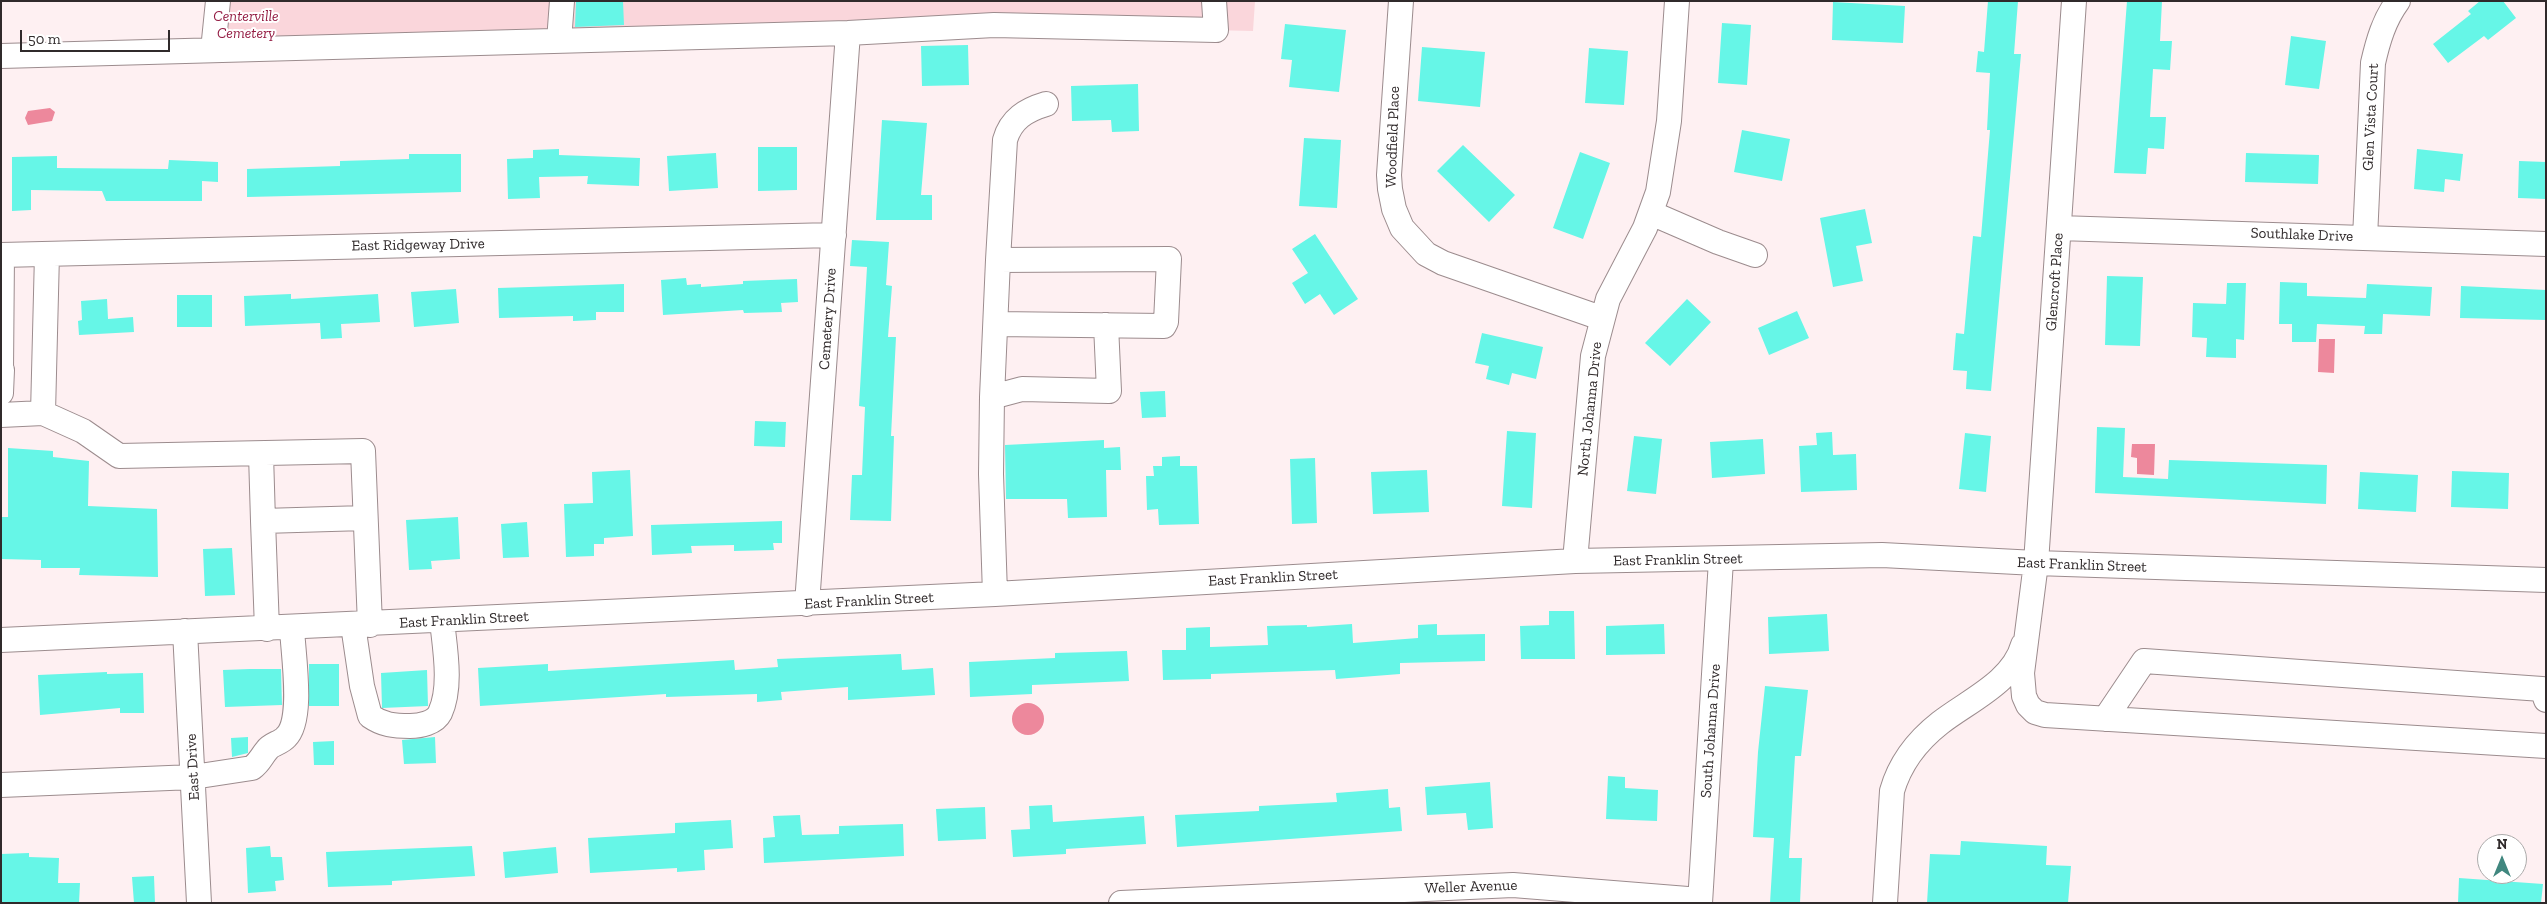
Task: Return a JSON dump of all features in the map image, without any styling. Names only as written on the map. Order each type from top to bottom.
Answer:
[{"type":"street","points":[[213,50],[218,1]]},
{"type":"street","points":[[559,41],[562,1]]},
{"type":"street","points":[[1,56],[848,33],[994,25],[1216,30],[1214,1]]},
{"type":"street","name":"Woodfield Place","points":[[1401,1],[1389,175],[1394,209],[1402,228],[1426,254],[1443,263],[1601,318]]},
{"type":"street","name":"North Johanna Drive","points":[[1575,561],[1593,356],[1601,318],[1651,212],[1658,192],[1666,152],[1677,1]]},
{"type":"street","name":"Glencroft Place","points":[[2074,1],[2036,563],[2022,673],[2024,696],[2028,705],[2035,712],[2045,715],[2546,746]]},
{"type":"street","name":"Glen Vista Court","points":[[2365,238],[2373,64],[2378,41],[2389,13],[2398,1]]},
{"type":"street","name":"Cemetery Drive","points":[[807,604],[848,33]]},
{"type":"street","points":[[995,594],[991,474],[992,397],[1004,150],[1007,132],[1012,124],[1026,112],[1046,104]]},
{"type":"street","points":[[1651,212],[1718,242],[1755,255]]},
{"type":"street","name":"Southlake Drive","points":[[2059,228],[2546,244]]},
{"type":"street","name":"East Ridgeway Drive","points":[[1,255],[834,235]]},
{"type":"street","points":[[43,413],[47,254]]},
{"type":"street","points":[[1,255],[2,378]]},
{"type":"street","points":[[996,324],[1166,325],[1168,257],[998,260]]},
{"type":"street","points":[[992,397],[1022,389],[1109,391],[1106,325]]},
{"type":"street","points":[[1,415],[43,413],[83,431],[119,456],[364,451],[365,518],[362,686],[370,716],[382,724],[416,726],[432,722],[440,714],[445,690],[442,621]]},
{"type":"street","points":[[261,454],[267,629]]},
{"type":"street","points":[[264,521],[365,518]]},
{"type":"street","name":"East Franklin Street","points":[[1,640],[807,604],[1575,561],[1721,560],[1882,555],[2036,563],[2546,580]]},
{"type":"street","name":"South Johanna Drive","points":[[1700,902],[1721,560]]},
{"type":"street","points":[[1,785],[193,777],[252,768],[260,762],[267,749],[286,738],[294,725],[297,706],[292,628]]},
{"type":"street","name":"East Drive","points":[[185,631],[199,903]]},
{"type":"street","points":[[1885,903],[1892,791],[1897,775],[1921,740],[2008,671],[2022,650],[2027,634]]},
{"type":"street","points":[[2105,719],[2144,661],[2542,689],[2546,700]]},
{"type":"street","name":"Weller Avenue","points":[[1121,903],[1513,885],[1700,902]]},
{"type":"green space","name":"Centerville Cemetery","points":[[218,1],[1255,1],[1253,31],[994,25],[213,50]]},
{"type":"shaded area","points":[[50,108],[55,112],[52,121],[28,125],[25,118],[28,111]]},
{"type":"shaded area","points":[[2319,339],[2335,339],[2334,373],[2318,372]]},
{"type":"shaded area","points":[[2132,444],[2155,444],[2154,475],[2137,474],[2137,458],[2131,457]]},
{"type":"shaded area","points":[[1028,703],[1040,707],[1044,719],[1040,731],[1028,735],[1016,731],[1012,719],[1016,707]]},
{"type":"building","points":[[623,1],[624,25],[575,27],[576,2]]},
{"type":"building","points":[[1988,1],[2018,1],[2014,54],[2021,54],[1991,391],[1966,389],[1967,371],[1953,370],[1956,333],[1964,334],[1973,236],[1981,237],[1990,130],[1987,130],[1990,73],[1976,72],[1978,51],[1984,52]]},
{"type":"building","points":[[2127,1],[2162,1],[2160,41],[2172,41],[2170,70],[2153,69],[2150,117],[2166,117],[2164,149],[2148,148],[2146,174],[2114,173]]},
{"type":"building","points":[[2480,1],[2503,1],[2516,18],[2488,40],[2484,36],[2448,63],[2433,44],[2471,14],[2468,11]]},
{"type":"building","points":[[1833,2],[1905,6],[1903,43],[1832,40]]},
{"type":"building","points":[[1722,23],[1751,25],[1747,85],[1718,83]]},
{"type":"building","points":[[1285,24],[1346,30],[1339,92],[1289,87],[1292,60],[1281,59]]},
{"type":"building","points":[[2291,36],[2326,41],[2319,89],[2285,85]]},
{"type":"building","points":[[968,45],[969,85],[922,86],[921,46]]},
{"type":"building","points":[[1422,47],[1485,52],[1480,107],[1418,101]]},
{"type":"building","points":[[1589,48],[1628,51],[1624,105],[1585,103]]},
{"type":"building","points":[[1138,84],[1139,131],[1112,132],[1111,120],[1072,121],[1071,86]]},
{"type":"building","points":[[882,120],[927,123],[921,195],[932,195],[932,220],[876,220]]},
{"type":"building","points":[[1742,130],[1790,139],[1782,181],[1734,172]]},
{"type":"building","points":[[1304,138],[1341,140],[1337,208],[1299,206]]},
{"type":"building","points":[[1463,145],[1515,195],[1489,222],[1437,171]]},
{"type":"building","points":[[758,147],[797,147],[797,190],[758,191]]},
{"type":"building","points":[[559,149],[559,155],[640,158],[639,186],[587,184],[588,176],[539,177],[540,198],[508,199],[507,159],[533,158],[533,150]]},
{"type":"building","points":[[2417,149],[2463,154],[2460,181],[2445,179],[2444,192],[2414,189]]},
{"type":"building","points":[[1580,152],[1610,163],[1583,239],[1553,228]]},
{"type":"building","points":[[716,153],[718,188],[669,191],[667,156]]},
{"type":"building","points":[[2246,153],[2319,155],[2318,184],[2245,182]]},
{"type":"building","points":[[409,154],[461,154],[461,192],[247,197],[247,169],[340,166],[340,161],[409,159]]},
{"type":"building","points":[[57,156],[57,168],[168,169],[169,160],[218,162],[218,182],[202,181],[202,201],[106,201],[102,191],[31,190],[31,210],[12,211],[12,157]]},
{"type":"building","points":[[2519,161],[2546,162],[2546,199],[2518,198]]},
{"type":"building","points":[[1865,209],[1872,243],[1856,246],[1863,281],[1833,287],[1820,218]]},
{"type":"building","points":[[1315,234],[1358,299],[1334,315],[1320,294],[1305,304],[1292,283],[1308,273],[1292,249]]},
{"type":"building","points":[[852,240],[889,242],[886,285],[892,286],[888,337],[896,337],[891,436],[894,436],[891,521],[850,520],[852,475],[862,475],[865,407],[859,406],[867,267],[850,266]]},
{"type":"building","points":[[2107,276],[2143,277],[2140,346],[2105,345]]},
{"type":"building","points":[[686,278],[687,285],[701,284],[701,287],[743,284],[743,281],[797,279],[798,302],[781,303],[782,312],[744,313],[743,310],[663,315],[661,280]]},
{"type":"building","points":[[2280,282],[2307,283],[2307,296],[2366,298],[2367,284],[2432,287],[2430,316],[2383,314],[2382,334],[2364,334],[2365,326],[2317,324],[2316,342],[2292,342],[2292,324],[2279,324]]},
{"type":"building","points":[[2227,283],[2246,283],[2244,340],[2236,339],[2236,358],[2206,357],[2207,338],[2192,337],[2193,303],[2226,304]]},
{"type":"building","points":[[624,284],[624,312],[596,312],[596,320],[573,321],[573,316],[499,318],[498,288]]},
{"type":"building","points":[[2461,286],[2546,290],[2546,320],[2460,318]]},
{"type":"building","points":[[456,289],[459,323],[414,327],[411,292]]},
{"type":"building","points":[[291,294],[291,299],[378,294],[380,322],[341,324],[342,338],[321,339],[320,323],[245,326],[244,296]]},
{"type":"building","points":[[177,295],[212,295],[212,327],[177,327]]},
{"type":"building","points":[[107,299],[108,319],[133,317],[134,332],[79,335],[78,321],[82,320],[81,301]]},
{"type":"building","points":[[1687,299],[1711,322],[1670,366],[1645,343]]},
{"type":"building","points":[[1797,311],[1809,338],[1769,355],[1758,328]]},
{"type":"building","points":[[1482,333],[1543,347],[1536,379],[1512,373],[1509,385],[1486,379],[1489,366],[1475,363]]},
{"type":"building","points":[[1165,391],[1166,417],[1142,418],[1140,392]]},
{"type":"building","points":[[755,421],[786,422],[785,447],[754,446]]},
{"type":"building","points":[[2097,427],[2125,428],[2123,477],[2168,479],[2169,460],[2327,465],[2326,504],[2095,493]]},
{"type":"building","points":[[1507,431],[1536,433],[1532,508],[1502,506]]},
{"type":"building","points":[[1832,432],[1833,455],[1856,454],[1857,490],[1801,492],[1799,446],[1817,445],[1816,433]]},
{"type":"building","points":[[1965,433],[1991,436],[1986,492],[1959,489]]},
{"type":"building","points":[[1634,436],[1662,439],[1656,494],[1627,491]]},
{"type":"building","points":[[1763,439],[1765,474],[1712,478],[1710,442]]},
{"type":"building","points":[[1104,440],[1104,448],[1120,447],[1121,470],[1106,470],[1107,517],[1068,518],[1067,499],[1006,499],[1005,445]]},
{"type":"building","points":[[8,448],[53,451],[53,457],[89,461],[88,506],[157,509],[158,577],[79,575],[80,568],[41,568],[41,560],[1,559],[1,517],[8,517]]},
{"type":"building","points":[[1180,456],[1180,466],[1197,466],[1199,524],[1159,525],[1158,509],[1147,510],[1146,476],[1154,476],[1153,466],[1162,466],[1162,457]]},
{"type":"building","points":[[1315,458],[1317,523],[1292,524],[1290,459]]},
{"type":"building","points":[[630,470],[633,536],[604,538],[604,544],[594,544],[594,556],[566,557],[564,504],[593,503],[592,472]]},
{"type":"building","points":[[1427,470],[1429,512],[1373,514],[1371,472]]},
{"type":"building","points":[[2452,471],[2509,473],[2508,509],[2451,507]]},
{"type":"building","points":[[2360,472],[2418,475],[2416,512],[2358,509]]},
{"type":"building","points":[[458,517],[460,559],[431,561],[432,569],[409,570],[406,520]]},
{"type":"building","points":[[782,521],[782,543],[773,543],[774,550],[734,551],[734,545],[691,546],[692,553],[652,555],[651,525]]},
{"type":"building","points":[[527,522],[529,557],[503,558],[501,524]]},
{"type":"building","points":[[232,548],[235,595],[205,596],[203,549]]},
{"type":"building","points":[[1549,611],[1574,611],[1575,659],[1521,659],[1520,626],[1549,625]]},
{"type":"building","points":[[1827,614],[1829,651],[1769,654],[1768,617]]},
{"type":"building","points":[[1352,624],[1353,643],[1418,638],[1418,625],[1437,624],[1437,635],[1485,634],[1485,661],[1400,663],[1400,674],[1336,679],[1335,670],[1211,674],[1211,679],[1163,680],[1162,650],[1186,650],[1186,628],[1210,627],[1210,647],[1268,645],[1267,626],[1307,625],[1307,627]]},
{"type":"building","points":[[1664,624],[1665,654],[1606,655],[1606,626]]},
{"type":"building","points":[[1127,651],[1129,681],[1032,685],[1032,694],[970,697],[969,662],[1055,658],[1055,653]]},
{"type":"building","points":[[901,654],[902,670],[933,668],[935,695],[848,700],[848,687],[781,692],[782,700],[757,702],[757,694],[666,697],[666,694],[480,706],[478,668],[548,664],[548,671],[734,660],[735,670],[778,667],[777,659]]},
{"type":"building","points":[[309,664],[339,664],[339,706],[309,706]]},
{"type":"building","points":[[281,669],[282,705],[225,707],[223,670]]},
{"type":"building","points":[[427,670],[428,706],[382,708],[381,673]]},
{"type":"building","points":[[107,672],[107,674],[143,673],[144,713],[120,713],[120,708],[40,715],[38,675]]},
{"type":"building","points":[[1765,686],[1808,690],[1801,756],[1795,756],[1789,858],[1802,858],[1800,903],[1770,903],[1774,838],[1753,837],[1758,752]]},
{"type":"building","points":[[248,737],[248,753],[232,757],[231,738]]},
{"type":"building","points":[[435,737],[436,763],[404,764],[402,740]]},
{"type":"building","points":[[334,741],[334,765],[314,765],[313,742]]},
{"type":"building","points":[[1608,776],[1625,777],[1625,788],[1658,790],[1657,821],[1606,819]]},
{"type":"building","points":[[1490,782],[1493,828],[1468,830],[1466,813],[1427,815],[1425,787]]},
{"type":"building","points":[[1388,789],[1389,808],[1400,807],[1402,831],[1177,847],[1175,815],[1259,811],[1259,806],[1337,802],[1336,793]]},
{"type":"building","points":[[1052,805],[1053,822],[1144,816],[1146,844],[1066,849],[1066,854],[1013,857],[1011,830],[1030,829],[1029,806]]},
{"type":"building","points":[[985,807],[986,839],[938,841],[936,809]]},
{"type":"building","points":[[800,815],[802,835],[839,834],[839,826],[903,824],[904,856],[764,863],[763,838],[775,837],[773,816]]},
{"type":"building","points":[[731,820],[733,848],[704,850],[705,870],[677,872],[677,868],[590,873],[588,838],[675,833],[675,823]]},
{"type":"building","points":[[1961,841],[2047,846],[2046,865],[2071,866],[2068,903],[1927,903],[1930,854],[1960,855]]},
{"type":"building","points":[[270,846],[271,857],[282,857],[284,880],[275,881],[276,891],[248,893],[246,848]]},
{"type":"building","points":[[472,846],[475,876],[392,881],[392,885],[328,887],[326,852]]},
{"type":"building","points":[[556,847],[558,873],[505,878],[503,852]]},
{"type":"building","points":[[29,853],[29,857],[59,858],[58,883],[80,883],[79,903],[1,903],[1,854]]},
{"type":"building","points":[[154,876],[155,903],[134,903],[132,877]]},
{"type":"building","points":[[2459,878],[2477,879],[2477,884],[2543,884],[2541,903],[2458,903]]}]
